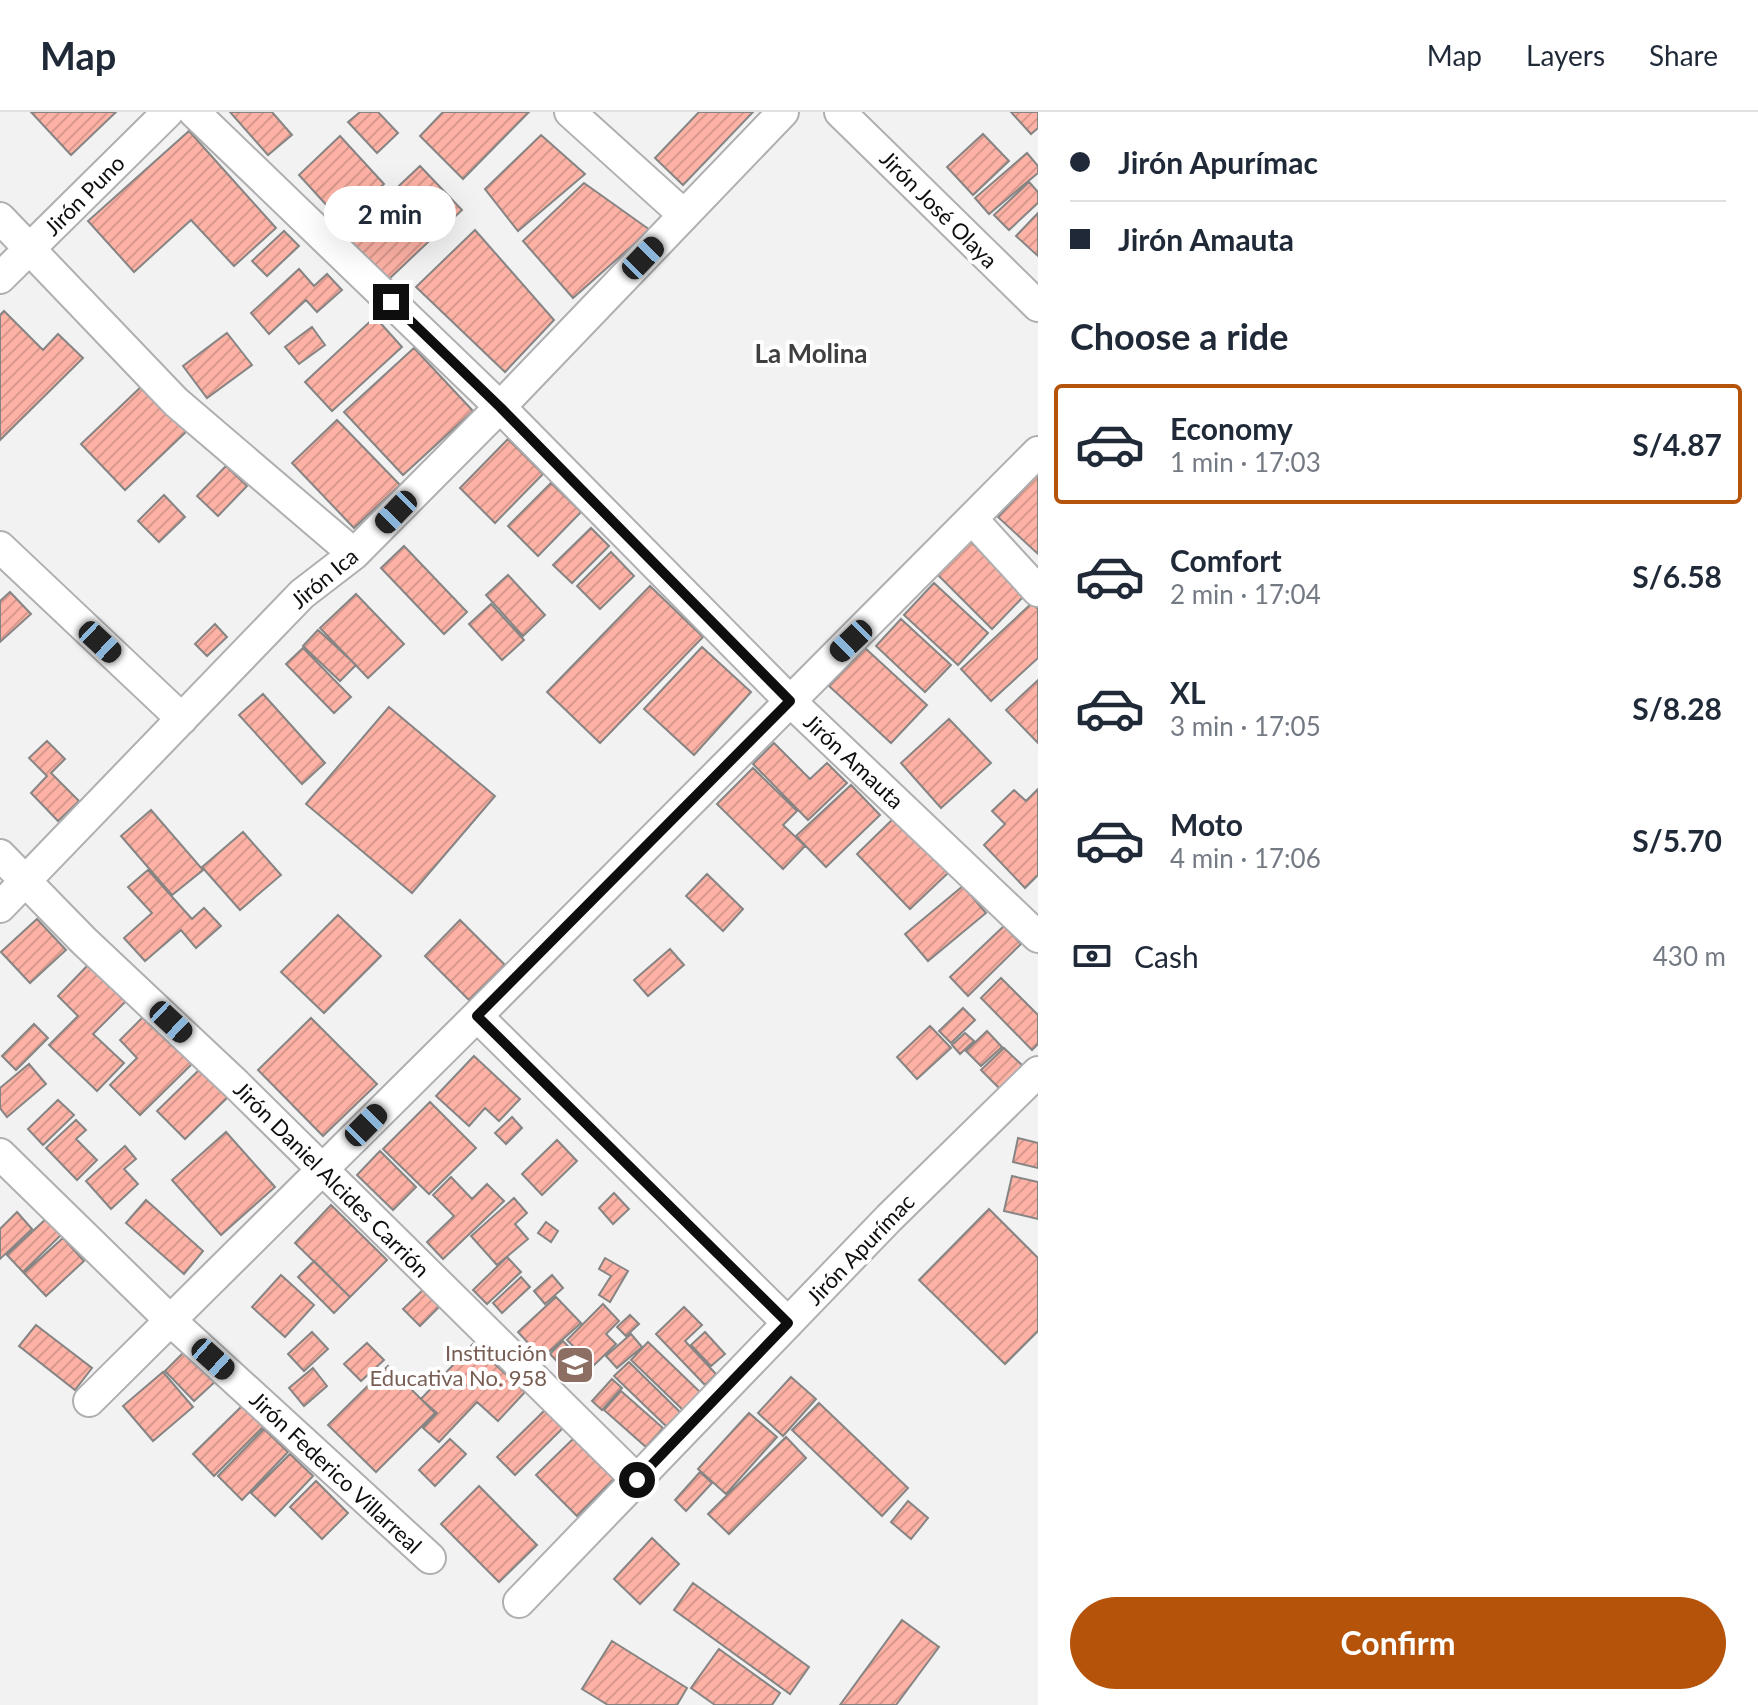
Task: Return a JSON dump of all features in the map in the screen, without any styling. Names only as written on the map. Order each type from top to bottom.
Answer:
[{"type":"street","name":"Jirón Puno","points":[[0,278],[168,112]]},
{"type":"street","name":"Jirón Amauta","points":[[194,112],[500,407],[790,701],[1038,937]]},
{"type":"street","points":[[570,112],[684,215]]},
{"type":"street","name":"Jirón Ica","points":[[0,907],[302,594],[354,554],[500,407],[783,112]]},
{"type":"street","name":"Jirón José Olaya","points":[[840,112],[1038,306]]},
{"type":"street","points":[[0,218],[176,402],[354,554]]},
{"type":"street","points":[[89,1401],[1038,452]]},
{"type":"street","points":[[973,520],[1038,591]]},
{"type":"street","points":[[0,547],[182,719]]},
{"type":"street","name":"Jirón Daniel Alcides Carrión","points":[[0,855],[637,1480]]},
{"type":"street","points":[[477,1016],[788,1323]]},
{"type":"street","name":"Jirón Apurímac","points":[[519,1602],[889,1218],[1038,1072]]},
{"type":"street","name":"Jirón Federico Villarreal","points":[[0,1154],[170,1320],[430,1558]]},
{"type":"building","points":[[31,112],[116,112],[71,155]]},
{"type":"building","points":[[230,112],[272,112],[292,135],[268,155]]},
{"type":"building","points":[[360,112],[378,112],[398,133],[377,153],[348,122]]},
{"type":"building","points":[[443,112],[529,112],[463,179],[420,136]]},
{"type":"building","points":[[699,112],[753,112],[683,185],[655,158]]},
{"type":"building","points":[[1011,112],[1038,112],[1038,128],[1031,134]]},
{"type":"building","points":[[189,131],[276,228],[234,266],[191,220],[134,272],[88,221]]},
{"type":"building","points":[[983,134],[1009,161],[973,195],[947,167]]},
{"type":"building","points":[[541,135],[585,174],[518,231],[485,189]]},
{"type":"building","points":[[340,136],[384,184],[342,222],[299,175]]},
{"type":"building","points":[[1027,153],[1038,166],[1038,173],[989,214],[975,198]]},
{"type":"building","points":[[420,166],[462,210],[388,280],[346,236]]},
{"type":"building","points":[[1029,182],[1038,192],[1038,203],[1009,230],[994,215]]},
{"type":"building","points":[[584,183],[650,230],[573,298],[523,241]]},
{"type":"building","points":[[1038,213],[1038,256],[1016,236]]},
{"type":"building","points":[[475,230],[554,320],[505,372],[416,287]]},
{"type":"building","points":[[284,231],[299,246],[267,276],[252,261]]},
{"type":"building","points":[[299,269],[314,286],[327,274],[342,290],[317,312],[306,300],[269,334],[251,313]]},
{"type":"building","points":[[4,311],[43,350],[58,334],[83,358],[0,440],[0,315]]},
{"type":"building","points":[[375,317],[402,347],[332,411],[305,382]]},
{"type":"building","points":[[312,327],[325,345],[299,364],[285,347]]},
{"type":"building","points":[[227,333],[252,365],[207,398],[183,366]]},
{"type":"building","points":[[414,348],[473,411],[403,475],[344,412]]},
{"type":"building","points":[[144,384],[188,430],[125,490],[81,444]]},
{"type":"building","points":[[337,420],[400,485],[354,528],[292,463]]},
{"type":"building","points":[[508,439],[543,474],[495,523],[460,488]]},
{"type":"building","points":[[226,466],[247,486],[218,516],[197,496]]},
{"type":"building","points":[[1038,474],[1038,554],[998,517]]},
{"type":"building","points":[[551,483],[581,512],[538,556],[508,526]]},
{"type":"building","points":[[164,495],[185,517],[159,542],[138,521]]},
{"type":"building","points":[[591,528],[609,546],[572,583],[553,565]]},
{"type":"building","points":[[970,541],[1024,596],[992,629],[937,574]]},
{"type":"building","points":[[404,546],[467,612],[444,634],[381,568]]},
{"type":"building","points":[[611,552],[634,576],[600,609],[577,586]]},
{"type":"building","points":[[508,575],[545,615],[523,636],[486,595]]},
{"type":"building","points":[[934,583],[988,633],[958,665],[904,615]]},
{"type":"building","points":[[650,586],[703,637],[600,743],[547,692]]},
{"type":"building","points":[[10,592],[31,614],[0,642],[0,601]]},
{"type":"building","points":[[356,594],[404,644],[368,678],[320,628]]},
{"type":"building","points":[[1032,603],[1038,609],[1038,658],[991,701],[961,669]]},
{"type":"building","points":[[491,604],[524,640],[502,660],[469,624]]},
{"type":"building","points":[[901,619],[951,665],[925,692],[876,646]]},
{"type":"building","points":[[215,624],[227,637],[207,656],[195,644]]},
{"type":"building","points":[[318,630],[356,665],[340,681],[303,646]]},
{"type":"building","points":[[702,647],[751,692],[694,755],[644,709]]},
{"type":"building","points":[[303,648],[351,697],[334,713],[286,664]]},
{"type":"building","points":[[865,648],[927,705],[891,743],[829,686]]},
{"type":"building","points":[[1038,680],[1038,743],[1006,710]]},
{"type":"building","points":[[263,694],[325,763],[302,784],[239,715]]},
{"type":"building","points":[[389,707],[495,796],[412,893],[306,804]]},
{"type":"building","points":[[949,719],[991,763],[941,808],[901,763]]},
{"type":"building","points":[[47,741],[65,759],[51,773],[79,801],[58,821],[31,793],[47,776],[29,758]]},
{"type":"building","points":[[774,743],[810,779],[827,763],[847,783],[808,820],[753,764]]},
{"type":"building","points":[[753,768],[797,811],[783,825],[805,846],[783,869],[717,804]]},
{"type":"building","points":[[851,785],[880,815],[826,867],[796,836]]},
{"type":"building","points":[[1038,789],[1038,875],[1025,888],[984,845],[1005,824],[992,811],[1014,790],[1026,801]]},
{"type":"building","points":[[151,810],[203,870],[172,895],[121,836]]},
{"type":"building","points":[[894,818],[948,873],[910,909],[857,854]]},
{"type":"building","points":[[243,832],[281,875],[240,910],[202,867]]},
{"type":"building","points":[[148,870],[192,919],[204,908],[221,926],[196,948],[181,930],[145,961],[124,938],[152,913],[128,887]]},
{"type":"building","points":[[707,874],[743,909],[723,931],[686,896]]},
{"type":"building","points":[[963,886],[986,913],[928,961],[905,934]]},
{"type":"building","points":[[338,915],[381,956],[324,1013],[281,972]]},
{"type":"building","points":[[37,919],[66,950],[30,983],[1,952]]},
{"type":"building","points":[[460,920],[505,965],[469,1000],[425,956]]},
{"type":"building","points":[[1004,926],[1021,944],[968,996],[950,977]]},
{"type":"building","points":[[670,949],[684,965],[648,996],[634,980]]},
{"type":"building","points":[[89,964],[127,1000],[93,1034],[124,1063],[97,1091],[49,1045],[78,1016],[58,996]]},
{"type":"building","points":[[1001,978],[1038,1015],[1038,1044],[1032,1050],[981,998]]},
{"type":"building","points":[[963,1008],[975,1020],[951,1043],[939,1031]]},
{"type":"building","points":[[145,1015],[193,1063],[140,1115],[110,1085],[137,1058],[120,1040]]},
{"type":"building","points":[[311,1018],[377,1084],[323,1136],[258,1070]]},
{"type":"building","points":[[34,1024],[48,1038],[16,1070],[2,1056]]},
{"type":"building","points":[[930,1026],[951,1048],[917,1079],[897,1057]]},
{"type":"building","points":[[987,1031],[1002,1047],[981,1066],[966,1051]]},
{"type":"building","points":[[965,1033],[974,1041],[960,1054],[952,1045]]},
{"type":"building","points":[[1004,1048],[1024,1067],[1001,1090],[981,1070]]},
{"type":"building","points":[[474,1056],[520,1099],[499,1121],[485,1108],[469,1126],[436,1096]]},
{"type":"building","points":[[29,1064],[46,1084],[7,1117],[0,1108],[0,1088]]},
{"type":"building","points":[[200,1069],[228,1097],[185,1139],[157,1111]]},
{"type":"building","points":[[58,1100],[74,1115],[43,1145],[28,1129]]},
{"type":"building","points":[[430,1102],[476,1148],[429,1194],[383,1149]]},
{"type":"building","points":[[512,1117],[522,1128],[506,1144],[495,1133]]},
{"type":"building","points":[[76,1120],[86,1130],[76,1139],[97,1160],[77,1180],[46,1148]]},
{"type":"building","points":[[226,1132],[275,1187],[221,1235],[172,1180]]},
{"type":"building","points":[[1018,1138],[1038,1143],[1038,1168],[1013,1162]]},
{"type":"building","points":[[557,1140],[577,1161],[542,1195],[522,1174]]},
{"type":"building","points":[[125,1146],[136,1159],[124,1169],[138,1184],[111,1209],[86,1181]]},
{"type":"building","points":[[380,1151],[416,1187],[393,1210],[357,1175]]},
{"type":"building","points":[[1012,1176],[1038,1182],[1038,1219],[1004,1211]]},
{"type":"building","points":[[451,1177],[472,1199],[487,1184],[504,1201],[443,1259],[427,1242],[454,1216],[433,1195]]},
{"type":"building","points":[[614,1193],[629,1209],[613,1224],[599,1208]]},
{"type":"building","points":[[514,1198],[527,1213],[515,1224],[528,1239],[497,1265],[471,1236]]},
{"type":"building","points":[[146,1200],[203,1251],[184,1274],[126,1223]]},
{"type":"building","points":[[331,1205],[387,1260],[350,1297],[295,1243]]},
{"type":"building","points":[[989,1209],[1038,1258],[1038,1331],[1005,1364],[919,1280]]},
{"type":"building","points":[[17,1212],[32,1229],[0,1259],[0,1229]]},
{"type":"building","points":[[47,1218],[62,1234],[23,1272],[7,1255]]},
{"type":"building","points":[[546,1222],[558,1231],[551,1242],[538,1233]]},
{"type":"building","points":[[63,1238],[84,1261],[46,1296],[24,1273]]},
{"type":"building","points":[[507,1257],[521,1272],[487,1304],[473,1290]]},
{"type":"building","points":[[605,1258],[628,1271],[610,1302],[599,1295],[611,1276],[599,1269]]},
{"type":"building","points":[[314,1261],[350,1297],[334,1313],[298,1277]]},
{"type":"building","points":[[281,1275],[314,1305],[285,1337],[252,1307]]},
{"type":"building","points":[[552,1275],[563,1288],[545,1304],[534,1291]]},
{"type":"building","points":[[521,1277],[530,1287],[502,1313],[493,1303]]},
{"type":"building","points":[[425,1288],[442,1304],[420,1326],[403,1309]]},
{"type":"building","points":[[556,1297],[581,1323],[542,1358],[518,1332]]},
{"type":"building","points":[[603,1304],[619,1321],[606,1334],[616,1344],[593,1366],[567,1340]]},
{"type":"building","points":[[684,1307],[702,1325],[685,1341],[716,1374],[705,1385],[656,1334]]},
{"type":"building","points":[[630,1315],[639,1324],[626,1336],[617,1327]]},
{"type":"building","points":[[36,1325],[92,1368],[75,1390],[19,1346]]},
{"type":"building","points":[[312,1332],[328,1349],[304,1371],[288,1354]]},
{"type":"building","points":[[705,1332],[725,1354],[711,1366],[691,1345]]},
{"type":"building","points":[[631,1334],[642,1347],[617,1368],[606,1356]]},
{"type":"building","points":[[563,1341],[584,1363],[571,1376],[550,1354]]},
{"type":"building","points":[[648,1342],[700,1392],[683,1410],[631,1360]]},
{"type":"building","points":[[367,1343],[384,1360],[361,1381],[344,1364]]},
{"type":"building","points":[[473,1344],[525,1392],[498,1421],[477,1402],[439,1442],[423,1428],[437,1413],[421,1399]]},
{"type":"building","points":[[188,1348],[218,1379],[194,1401],[165,1371]]},
{"type":"building","points":[[629,1362],[681,1413],[667,1427],[614,1376]]},
{"type":"building","points":[[388,1366],[435,1413],[376,1472],[328,1425]]},
{"type":"building","points":[[313,1368],[327,1386],[304,1406],[289,1388]]},
{"type":"building","points":[[163,1372],[193,1407],[153,1441],[123,1406]]},
{"type":"building","points":[[791,1377],[816,1399],[783,1436],[758,1413]]},
{"type":"building","points":[[612,1379],[622,1388],[602,1410],[592,1401]]},
{"type":"building","points":[[621,1391],[663,1428],[646,1447],[604,1410]]},
{"type":"building","points":[[819,1403],[908,1488],[882,1516],[792,1430]]},
{"type":"building","points":[[242,1406],[263,1427],[214,1476],[193,1454]]},
{"type":"building","points":[[545,1410],[563,1428],[515,1475],[497,1457]]},
{"type":"building","points":[[749,1413],[777,1437],[726,1494],[698,1469]]},
{"type":"building","points":[[264,1429],[288,1452],[242,1500],[218,1476]]},
{"type":"building","points":[[786,1437],[806,1458],[729,1534],[708,1514]]},
{"type":"building","points":[[450,1439],[466,1454],[435,1486],[419,1470]]},
{"type":"building","points":[[573,1439],[614,1479],[577,1516],[536,1475]]},
{"type":"building","points":[[290,1454],[313,1476],[275,1516],[251,1493]]},
{"type":"building","points":[[700,1472],[712,1483],[686,1511],[675,1500]]},
{"type":"building","points":[[316,1481],[348,1513],[322,1539],[290,1507]]},
{"type":"building","points":[[479,1486],[537,1545],[499,1582],[441,1524]]},
{"type":"building","points":[[908,1501],[928,1518],[911,1539],[891,1522]]},
{"type":"building","points":[[652,1538],[679,1564],[640,1604],[614,1579]]},
{"type":"building","points":[[693,1583],[809,1667],[790,1694],[674,1610]]},
{"type":"building","points":[[902,1620],[939,1647],[896,1705],[840,1705]]},
{"type":"building","points":[[612,1641],[687,1688],[677,1705],[608,1705],[582,1689]]},
{"type":"building","points":[[719,1649],[780,1693],[772,1705],[715,1705],[691,1688]]},
{"type":"place","name":"Institución Educativa No. 958","points":[[575,1365]]},
{"type":"district","name":"La Molina","points":[[811,353]]},
{"type":"route","points":[[391,302],[500,407],[790,701],[477,1016],[788,1323],[637,1480]]}]
